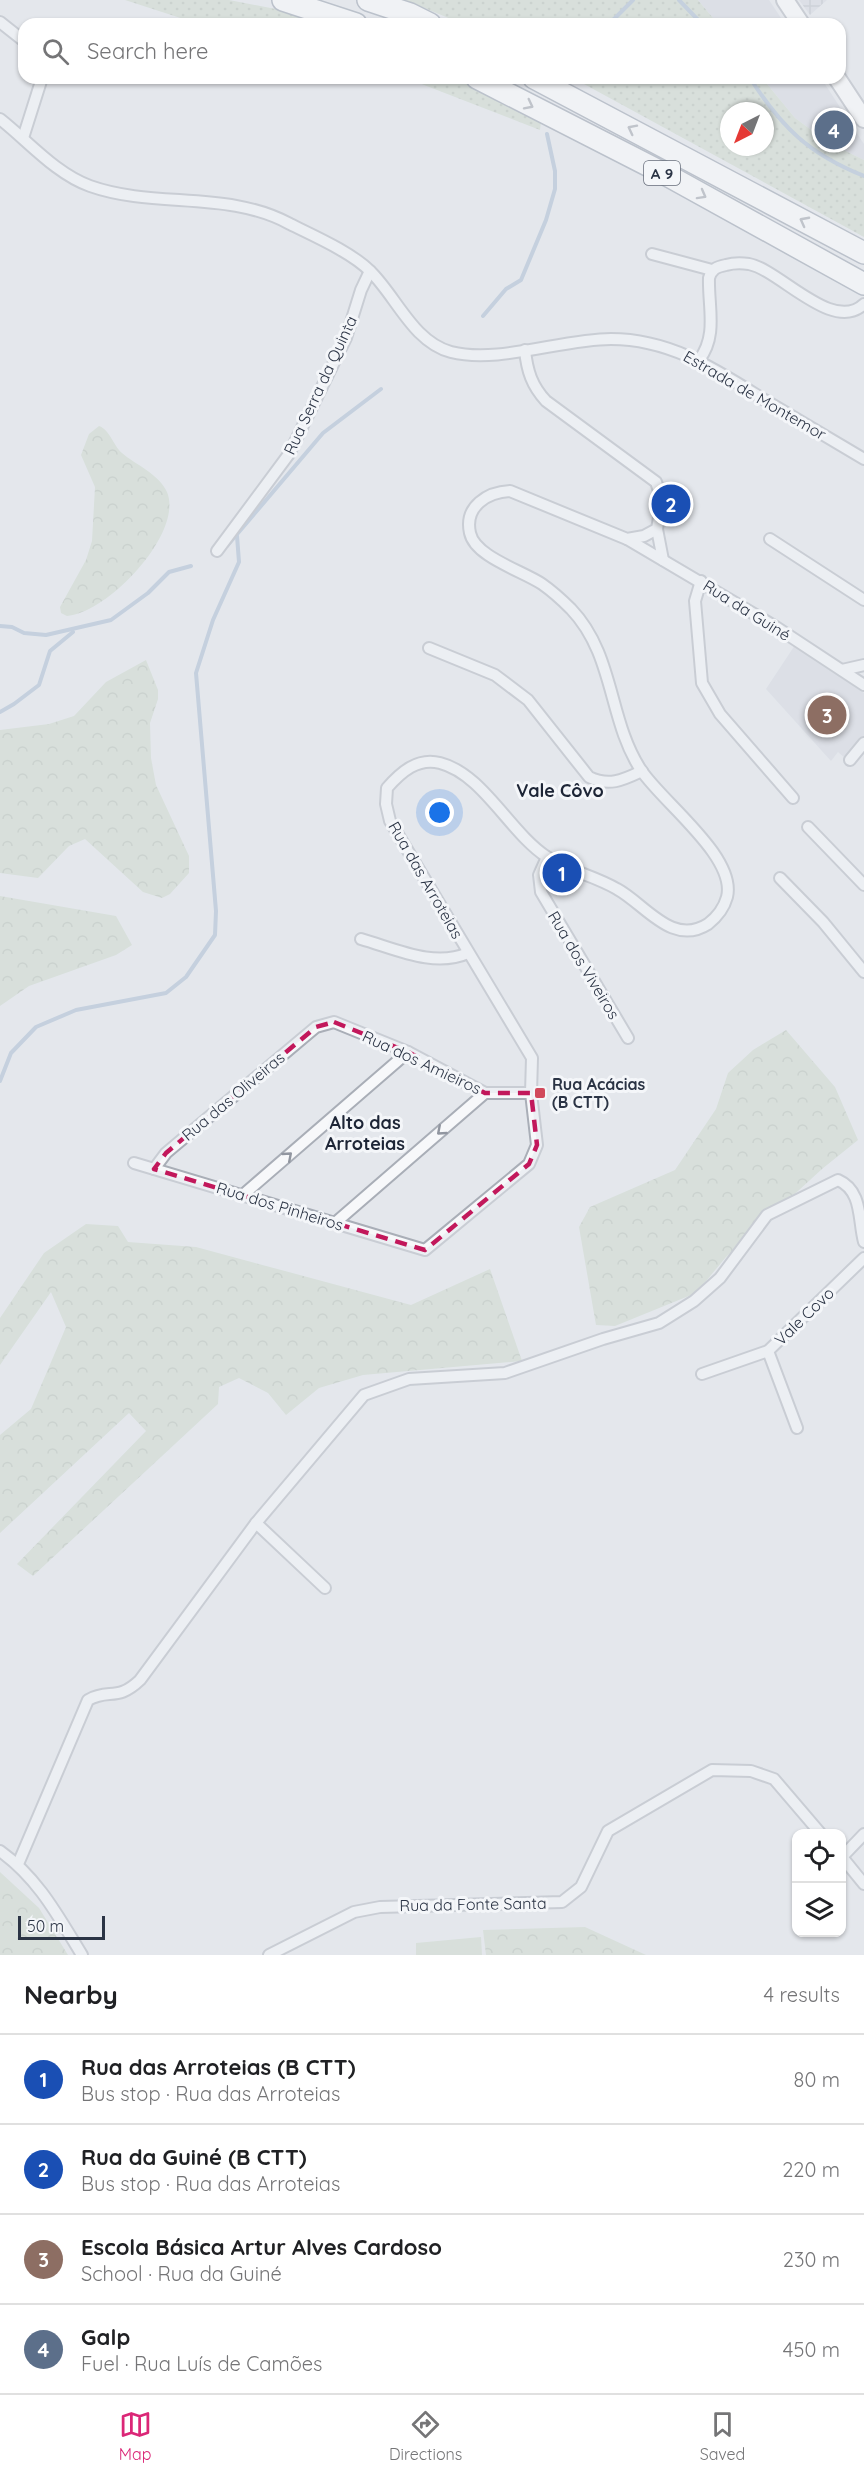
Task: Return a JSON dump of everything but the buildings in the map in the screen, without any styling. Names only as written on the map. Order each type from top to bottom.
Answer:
[{"type":"highway","points":[[283,0],[338,18]]},
{"type":"highway","points":[[368,0],[418,18]]},
{"type":"highway","name":"A 9","points":[[489,84],[665,174],[864,284]]},
{"type":"highway","name":"A 9","points":[[545,84],[860,251]]},
{"type":"main road","points":[[785,0],[797,18]]},
{"type":"main road","points":[[841,84],[864,119]]},
{"type":"street","points":[[0,22],[18,36]]},
{"type":"street","points":[[23,138],[40,84]]},
{"type":"street","name":"Estrada de Montemor","points":[[0,119],[66,173],[88,185],[112,193],[168,202],[228,204],[252,208],[287,222],[370,271],[419,332],[432,343],[450,352],[477,355],[584,342],[632,340],[676,350],[699,360],[864,459]]},
{"type":"street","points":[[652,254],[712,270],[718,266],[750,264],[827,309],[844,313],[864,304]]},
{"type":"street","points":[[699,360],[705,353],[712,329],[709,294],[712,270]]},
{"type":"street","name":"Rua Serra da Quinta","points":[[217,551],[289,454],[346,338],[361,290],[370,271]]},
{"type":"street","points":[[525,350],[527,370],[537,391],[546,401],[656,482],[662,500],[657,529],[663,560]]},
{"type":"street","name":"Rua das Arroteias","points":[[425,1250],[529,1164],[537,1145],[531,1093],[532,1058],[390,822],[386,804],[387,788],[411,766],[438,762],[450,766],[478,787],[513,828],[547,857],[617,888],[660,922],[675,930],[692,930],[715,918],[723,908],[729,886],[722,863],[642,771],[628,747],[602,655],[589,632],[572,611],[542,584],[482,551],[470,533],[470,519],[480,501],[499,492],[510,491],[627,539]]},
{"type":"street","points":[[627,539],[644,536],[657,529]]},
{"type":"street","name":"Rua da Guiné","points":[[627,539],[701,581],[864,685]]},
{"type":"street","points":[[770,539],[862,598],[864,611]]},
{"type":"street","points":[[701,581],[695,601],[702,684],[720,714],[793,798]]},
{"type":"street","points":[[429,648],[495,675],[528,700],[589,777],[600,783],[613,783],[642,771]]},
{"type":"street","points":[[842,670],[864,665]]},
{"type":"street","points":[[850,760],[864,742]]},
{"type":"street","points":[[808,827],[864,885]]},
{"type":"street","name":"Rua dos Viveiros","points":[[547,857],[539,875],[541,892],[628,1038]]},
{"type":"street","points":[[780,878],[823,922],[864,972]]},
{"type":"street","points":[[361,939],[437,960],[455,959],[468,953]]},
{"type":"street","name":"Rua dos Amieiros","points":[[316,1027],[334,1022],[408,1052],[485,1093],[531,1093]]},
{"type":"street","name":"Rua das Oliveiras","points":[[154,1169],[166,1153],[316,1027]]},
{"type":"street","points":[[244,1194],[408,1052]]},
{"type":"street","points":[[335,1223],[485,1093]]},
{"type":"street","name":"Rua dos Pinheiros","points":[[134,1163],[244,1194],[425,1250]]},
{"type":"street","points":[[18,1864],[88,1701],[95,1696],[122,1694],[140,1680],[256,1523],[300,1469],[370,1392],[409,1379],[505,1373],[603,1339],[659,1323],[694,1301],[720,1278],[767,1215],[838,1180],[850,1191],[859,1205],[864,1242]]},
{"type":"street","name":"Vale Covo","points":[[702,1374],[768,1351],[864,1258]]},
{"type":"street","points":[[768,1351],[797,1428]]},
{"type":"street","points":[[256,1523],[325,1588]]},
{"type":"street","name":"Rua da Fonte Santa","points":[[269,1955],[354,1911],[380,1907],[562,1902],[581,1887],[608,1831],[712,1770],[751,1771],[774,1779],[818,1829]]},
{"type":"street","points":[[846,1853],[864,1834]]},
{"type":"street","points":[[0,1851],[18,1864],[45,1893],[82,1955]]},
{"type":"street","points":[[846,1862],[864,1884]]},
{"type":"highlighted area","points":[[334,1022],[408,1052],[485,1093],[531,1093],[537,1145],[529,1164],[425,1250],[154,1169],[166,1153],[316,1027]]},
{"type":"shaded area","points":[[698,0],[769,0],[781,18],[713,18]]},
{"type":"shaded area","points":[[799,0],[827,0],[810,15]]},
{"type":"shaded area","points":[[767,84],[825,84],[864,144],[864,160],[829,143],[795,118]]},
{"type":"shaded area","points":[[795,645],[864,693],[864,737],[846,759],[838,752],[831,761],[766,689]]},
{"type":"green space","points":[[125,0],[229,0],[311,18],[180,18]]},
{"type":"green space","points":[[405,0],[698,0],[713,18],[448,18]]},
{"type":"green space","points":[[421,84],[468,84],[541,122],[540,130]]},
{"type":"green space","points":[[584,84],[767,84],[795,118],[829,143],[864,160],[864,237]]},
{"type":"green space","points":[[99,426],[106,431],[122,453],[159,480],[167,492],[169,509],[164,528],[154,548],[139,568],[102,601],[84,611],[67,616],[61,613],[60,607],[86,560],[92,541],[95,487],[81,455],[89,434]]},
{"type":"green space","points":[[146,660],[158,690],[158,699],[150,723],[151,758],[156,785],[189,856],[189,873],[170,894],[162,898],[143,892],[85,839],[69,846],[38,878],[0,873],[0,730],[49,724],[74,716],[106,682]]},
{"type":"green space","points":[[0,896],[116,916],[132,945],[116,955],[29,986],[0,1006]]},
{"type":"green space","points":[[786,1030],[835,1087],[858,1140],[822,1169],[726,1257],[696,1293],[615,1326],[596,1325],[579,1227],[590,1207],[675,1170],[716,1109],[728,1073],[753,1050]]},
{"type":"green space","points":[[86,1224],[118,1226],[128,1242],[196,1247],[411,1305],[490,1269],[522,1361],[363,1375],[319,1388],[286,1415],[268,1393],[239,1378],[219,1387],[218,1404],[33,1576],[17,1564],[146,1431],[129,1413],[0,1533],[0,1435],[31,1409],[66,1327],[51,1292],[0,1365],[0,1318],[44,1253]]},
{"type":"green space","points":[[0,1872],[39,1908],[68,1955],[0,1955]]},
{"type":"green space","points":[[585,1927],[646,1955],[486,1955],[483,1930]]},
{"type":"green space","points":[[481,1937],[482,1955],[416,1955],[416,1943]]},
{"type":"waterway","points":[[615,18],[633,0]]},
{"type":"waterway","points":[[679,0],[696,18]]},
{"type":"waterway","points":[[754,84],[798,138],[827,158],[864,176]]},
{"type":"waterway","points":[[483,316],[506,289],[521,280],[546,220],[555,189],[555,171],[547,134]]},
{"type":"waterway","points":[[227,546],[323,433],[381,389]]},
{"type":"waterway","points":[[0,1081],[11,1053],[36,1027],[76,1010],[166,993],[186,977],[215,935],[216,911],[196,673],[213,620],[239,562],[237,536]]},
{"type":"waterway","points":[[0,626],[12,627],[24,633],[46,635],[111,620],[148,593],[169,572],[191,566]]},
{"type":"waterway","points":[[0,712],[39,685],[50,651],[73,632]]},
{"type":"place","name":"Galp","points":[[834,130]]},
{"type":"place","name":"Rua da Guiné (B CTT)","points":[[671,504]]},
{"type":"place","name":"Escola Básica Artur Alves Cardoso","points":[[827,715]]},
{"type":"place","name":"Rua das Arroteias (B CTT)","points":[[562,873]]},
{"type":"place","name":"Rua Acácias (B CTT)","points":[[540,1093]]},
{"type":"district","name":"Vale Côvo","points":[[560,790]]},
{"type":"district","name":"Alto das Arroteias","points":[[365,1132]]}]
